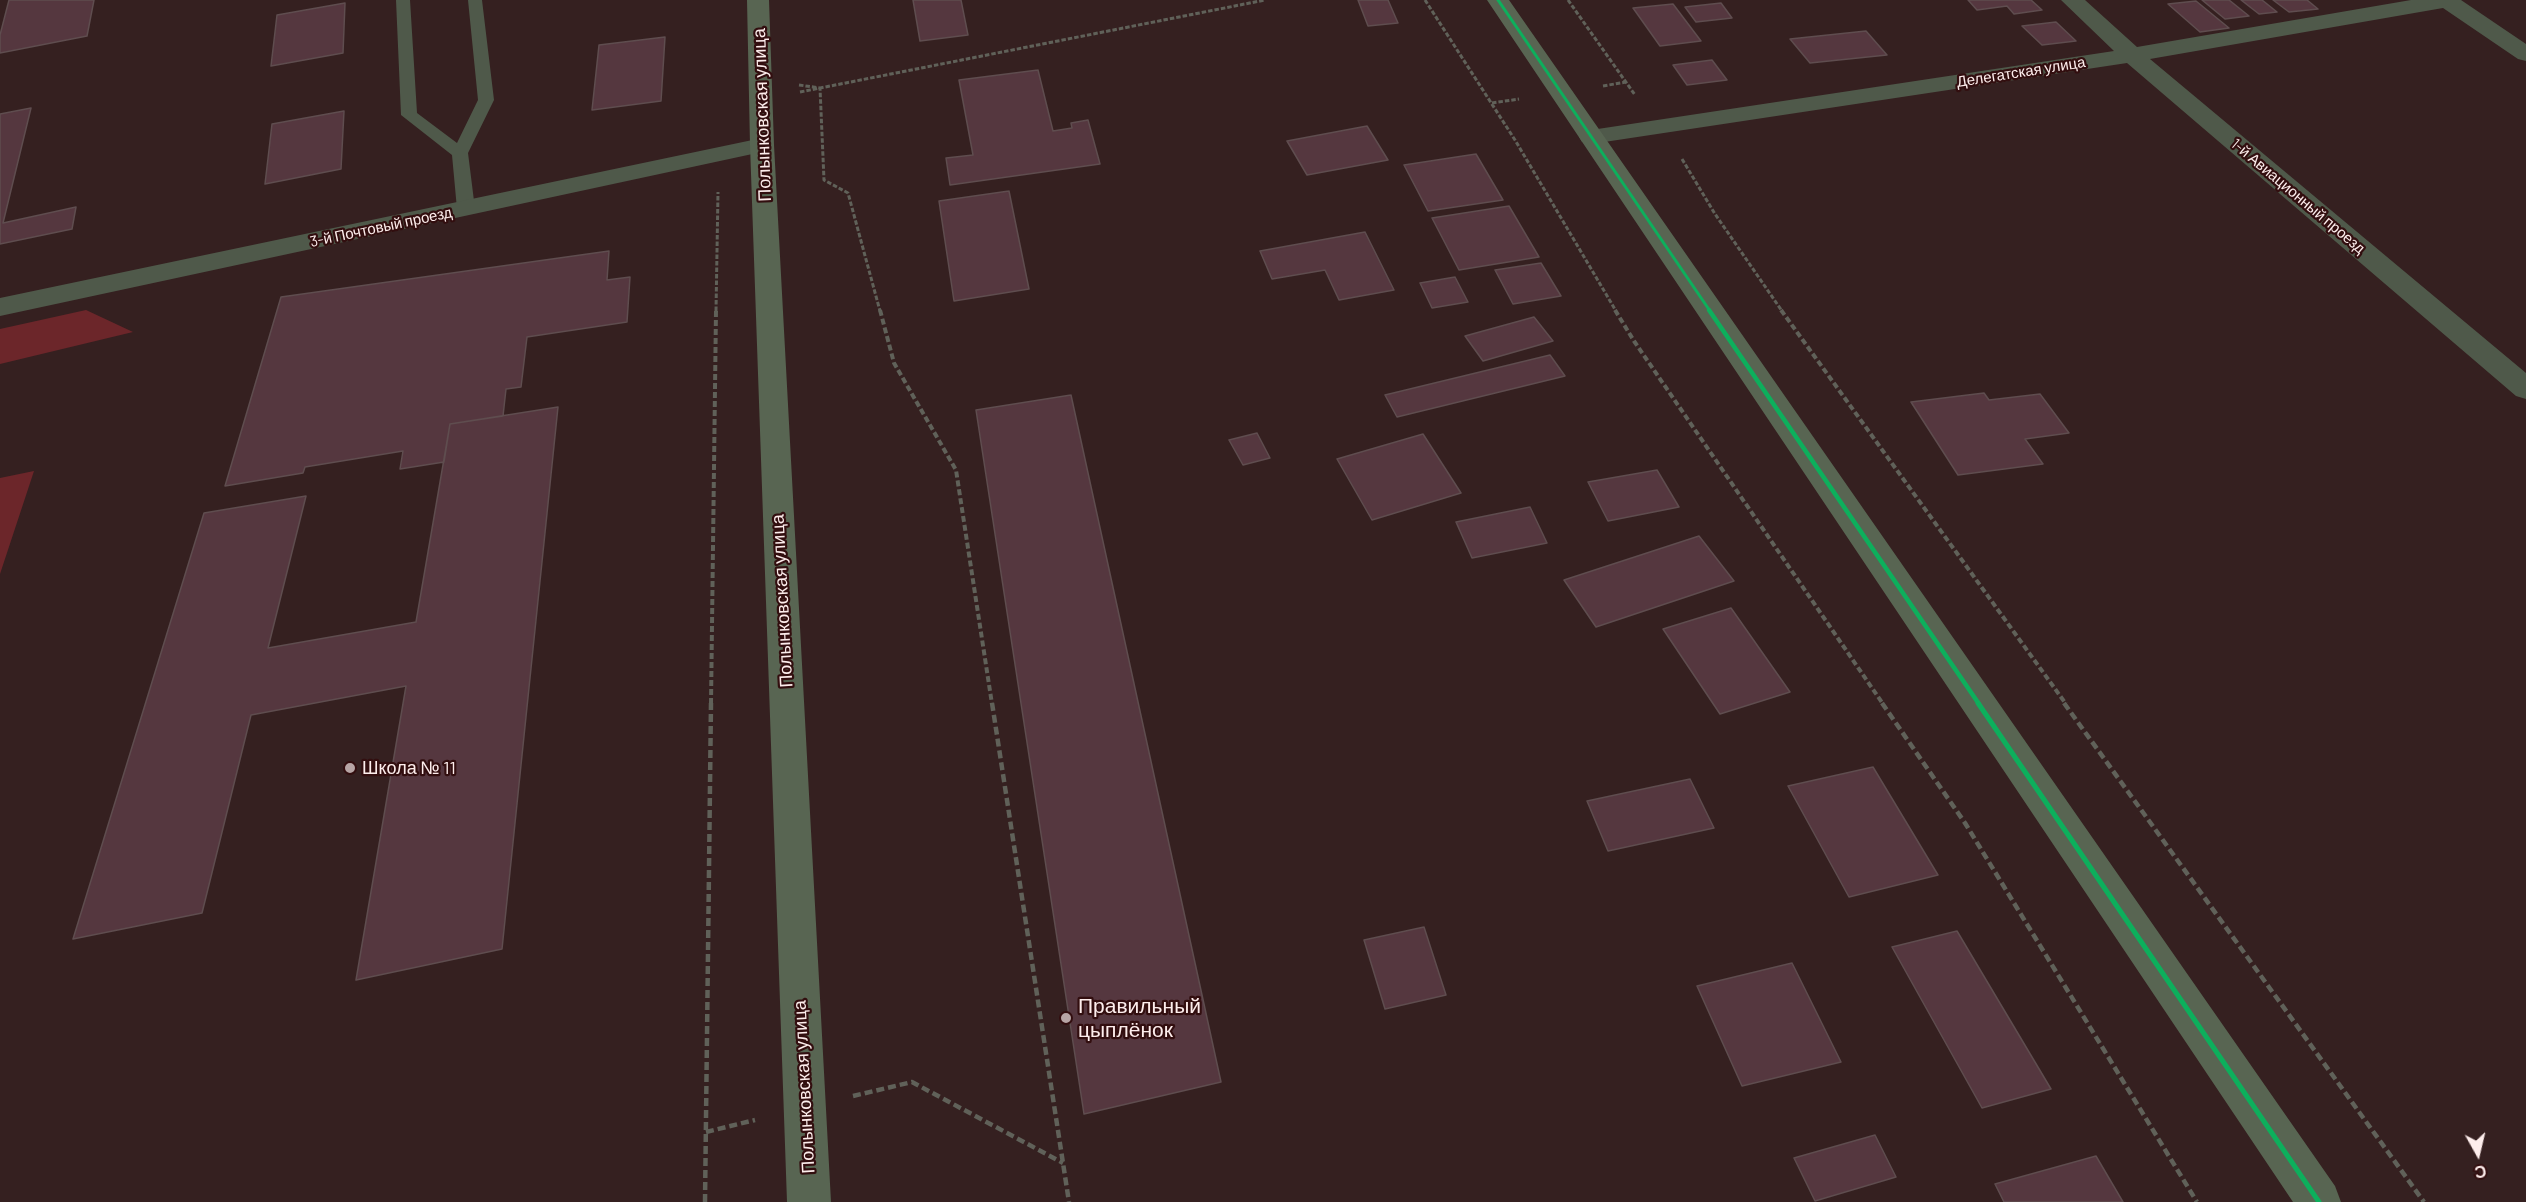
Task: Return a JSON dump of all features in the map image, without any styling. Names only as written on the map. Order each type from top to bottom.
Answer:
[{"type":"street","name":"Полынковская улица","points":[[759,0],[762,145],[809,1202]]},
{"type":"street","points":[[1498,0],[2319,1202]]},
{"type":"street","name":"1-й Авиационный проезд","points":[[2072,0],[2132,55],[2526,389]]},
{"type":"street","points":[[2447,0],[2526,54]]},
{"type":"street","name":"Делегатская улица","points":[[1591,137],[2132,55],[2447,0]]},
{"type":"street","name":"3-й Почтовый проезд","points":[[0,306],[762,145]]},
{"type":"lane","points":[[403,0],[409,115],[460,153]]},
{"type":"lane","points":[[466,209],[460,153],[486,100],[475,0]]},
{"type":"path","points":[[761,100],[1265,0]]},
{"type":"path","points":[[1425,0],[1515,140],[1634,341],[1965,823],[2197,1202]]},
{"type":"path","points":[[1568,0],[1658,126],[1783,312],[2424,1202]]},
{"type":"path","points":[[792,84],[820,88]]},
{"type":"path","points":[[820,88],[824,180],[848,193],[894,363],[956,470],[1069,1202]]},
{"type":"path","points":[[705,1202],[718,154]]},
{"type":"path","points":[[706,1132],[912,1082],[1063,1162]]},
{"type":"shaded area","points":[[86,310],[133,332],[0,364],[0,329]]},
{"type":"shaded area","points":[[34,471],[0,574],[0,478]]},
{"type":"building","points":[[9,0],[94,0],[87,36],[0,53],[0,35]]},
{"type":"building","points":[[913,0],[961,0],[968,35],[920,41]]},
{"type":"building","points":[[1358,0],[1388,0],[1398,23],[1368,26]]},
{"type":"building","points":[[1968,0],[2031,0],[2042,10],[2014,14],[2007,6],[1977,10]]},
{"type":"building","points":[[2202,0],[2229,0],[2249,16],[2225,19]]},
{"type":"building","points":[[2241,0],[2262,0],[2277,12],[2259,14]]},
{"type":"building","points":[[2273,0],[2307,0],[2318,9],[2289,12]]},
{"type":"building","points":[[2196,1],[2229,28],[2200,32],[2168,4]]},
{"type":"building","points":[[345,3],[343,53],[271,66],[277,15]]},
{"type":"building","points":[[1721,3],[1732,18],[1696,22],[1685,7]]},
{"type":"building","points":[[1673,4],[1701,41],[1660,46],[1633,8]]},
{"type":"building","points":[[2056,22],[2076,41],[2042,45],[2022,26]]},
{"type":"building","points":[[1866,31],[1887,55],[1810,63],[1790,39]]},
{"type":"building","points":[[665,37],[661,101],[592,110],[599,45]]},
{"type":"building","points":[[1712,60],[1727,80],[1687,85],[1673,65]]},
{"type":"building","points":[[1038,70],[1053,131],[1072,128],[1071,123],[1088,120],[1100,164],[950,185],[946,158],[973,155],[959,80]]},
{"type":"building","points":[[31,108],[3,223],[76,207],[72,229],[0,244],[0,114]]},
{"type":"building","points":[[344,111],[341,169],[265,184],[272,124]]},
{"type":"building","points":[[1367,126],[1388,160],[1307,175],[1287,141]]},
{"type":"building","points":[[1476,154],[1503,200],[1428,211],[1404,165]]},
{"type":"building","points":[[1009,191],[1029,289],[954,301],[939,201]]},
{"type":"building","points":[[1509,206],[1539,257],[1459,270],[1432,218]]},
{"type":"building","points":[[1365,232],[1394,290],[1339,300],[1325,270],[1272,279],[1260,251]]},
{"type":"building","points":[[609,251],[607,280],[630,277],[627,322],[527,337],[521,387],[506,389],[503,416],[450,424],[444,462],[400,469],[403,451],[305,467],[303,473],[225,486],[281,297]]},
{"type":"building","points":[[1541,263],[1561,296],[1513,304],[1495,270]]},
{"type":"building","points":[[1455,277],[1468,302],[1432,308],[1420,283]]},
{"type":"building","points":[[1534,317],[1553,341],[1483,361],[1465,336]]},
{"type":"building","points":[[1550,355],[1565,376],[1397,417],[1385,395]]},
{"type":"building","points":[[1984,393],[1989,400],[2040,394],[2069,433],[2025,439],[2043,464],[1958,475],[1911,402]]},
{"type":"building","points":[[1071,395],[1221,1082],[1084,1114],[976,410]]},
{"type":"building","points":[[558,407],[502,949],[356,980],[406,686],[251,715],[202,913],[73,939],[204,513],[306,496],[268,648],[416,622],[450,424]]},
{"type":"building","points":[[1257,433],[1270,458],[1243,465],[1229,440]]},
{"type":"building","points":[[1423,434],[1461,493],[1372,520],[1337,459]]},
{"type":"building","points":[[1657,470],[1679,507],[1608,521],[1588,482]]},
{"type":"building","points":[[1530,507],[1547,543],[1472,558],[1456,522]]},
{"type":"building","points":[[1699,536],[1734,581],[1596,627],[1564,580]]},
{"type":"building","points":[[1731,608],[1790,692],[1720,714],[1663,629]]},
{"type":"building","points":[[1873,767],[1938,875],[1849,897],[1788,786]]},
{"type":"building","points":[[1690,779],[1714,828],[1608,851],[1587,801]]},
{"type":"building","points":[[1424,927],[1446,995],[1385,1009],[1364,940]]},
{"type":"building","points":[[1957,931],[2051,1089],[1982,1108],[1892,947]]},
{"type":"building","points":[[1792,963],[1841,1062],[1742,1086],[1697,986]]},
{"type":"building","points":[[1875,1135],[1896,1177],[1815,1201],[1794,1158]]},
{"type":"building","points":[[2096,1156],[2123,1202],[2004,1202],[1995,1184]]},
{"type":"transit line","points":[[1498,0],[2319,1202]]},
{"type":"place","name":"Школа № 11","points":[[350,768]]},
{"type":"place","name":"Правильный цыплёнок","points":[[1066,1018]]}]
